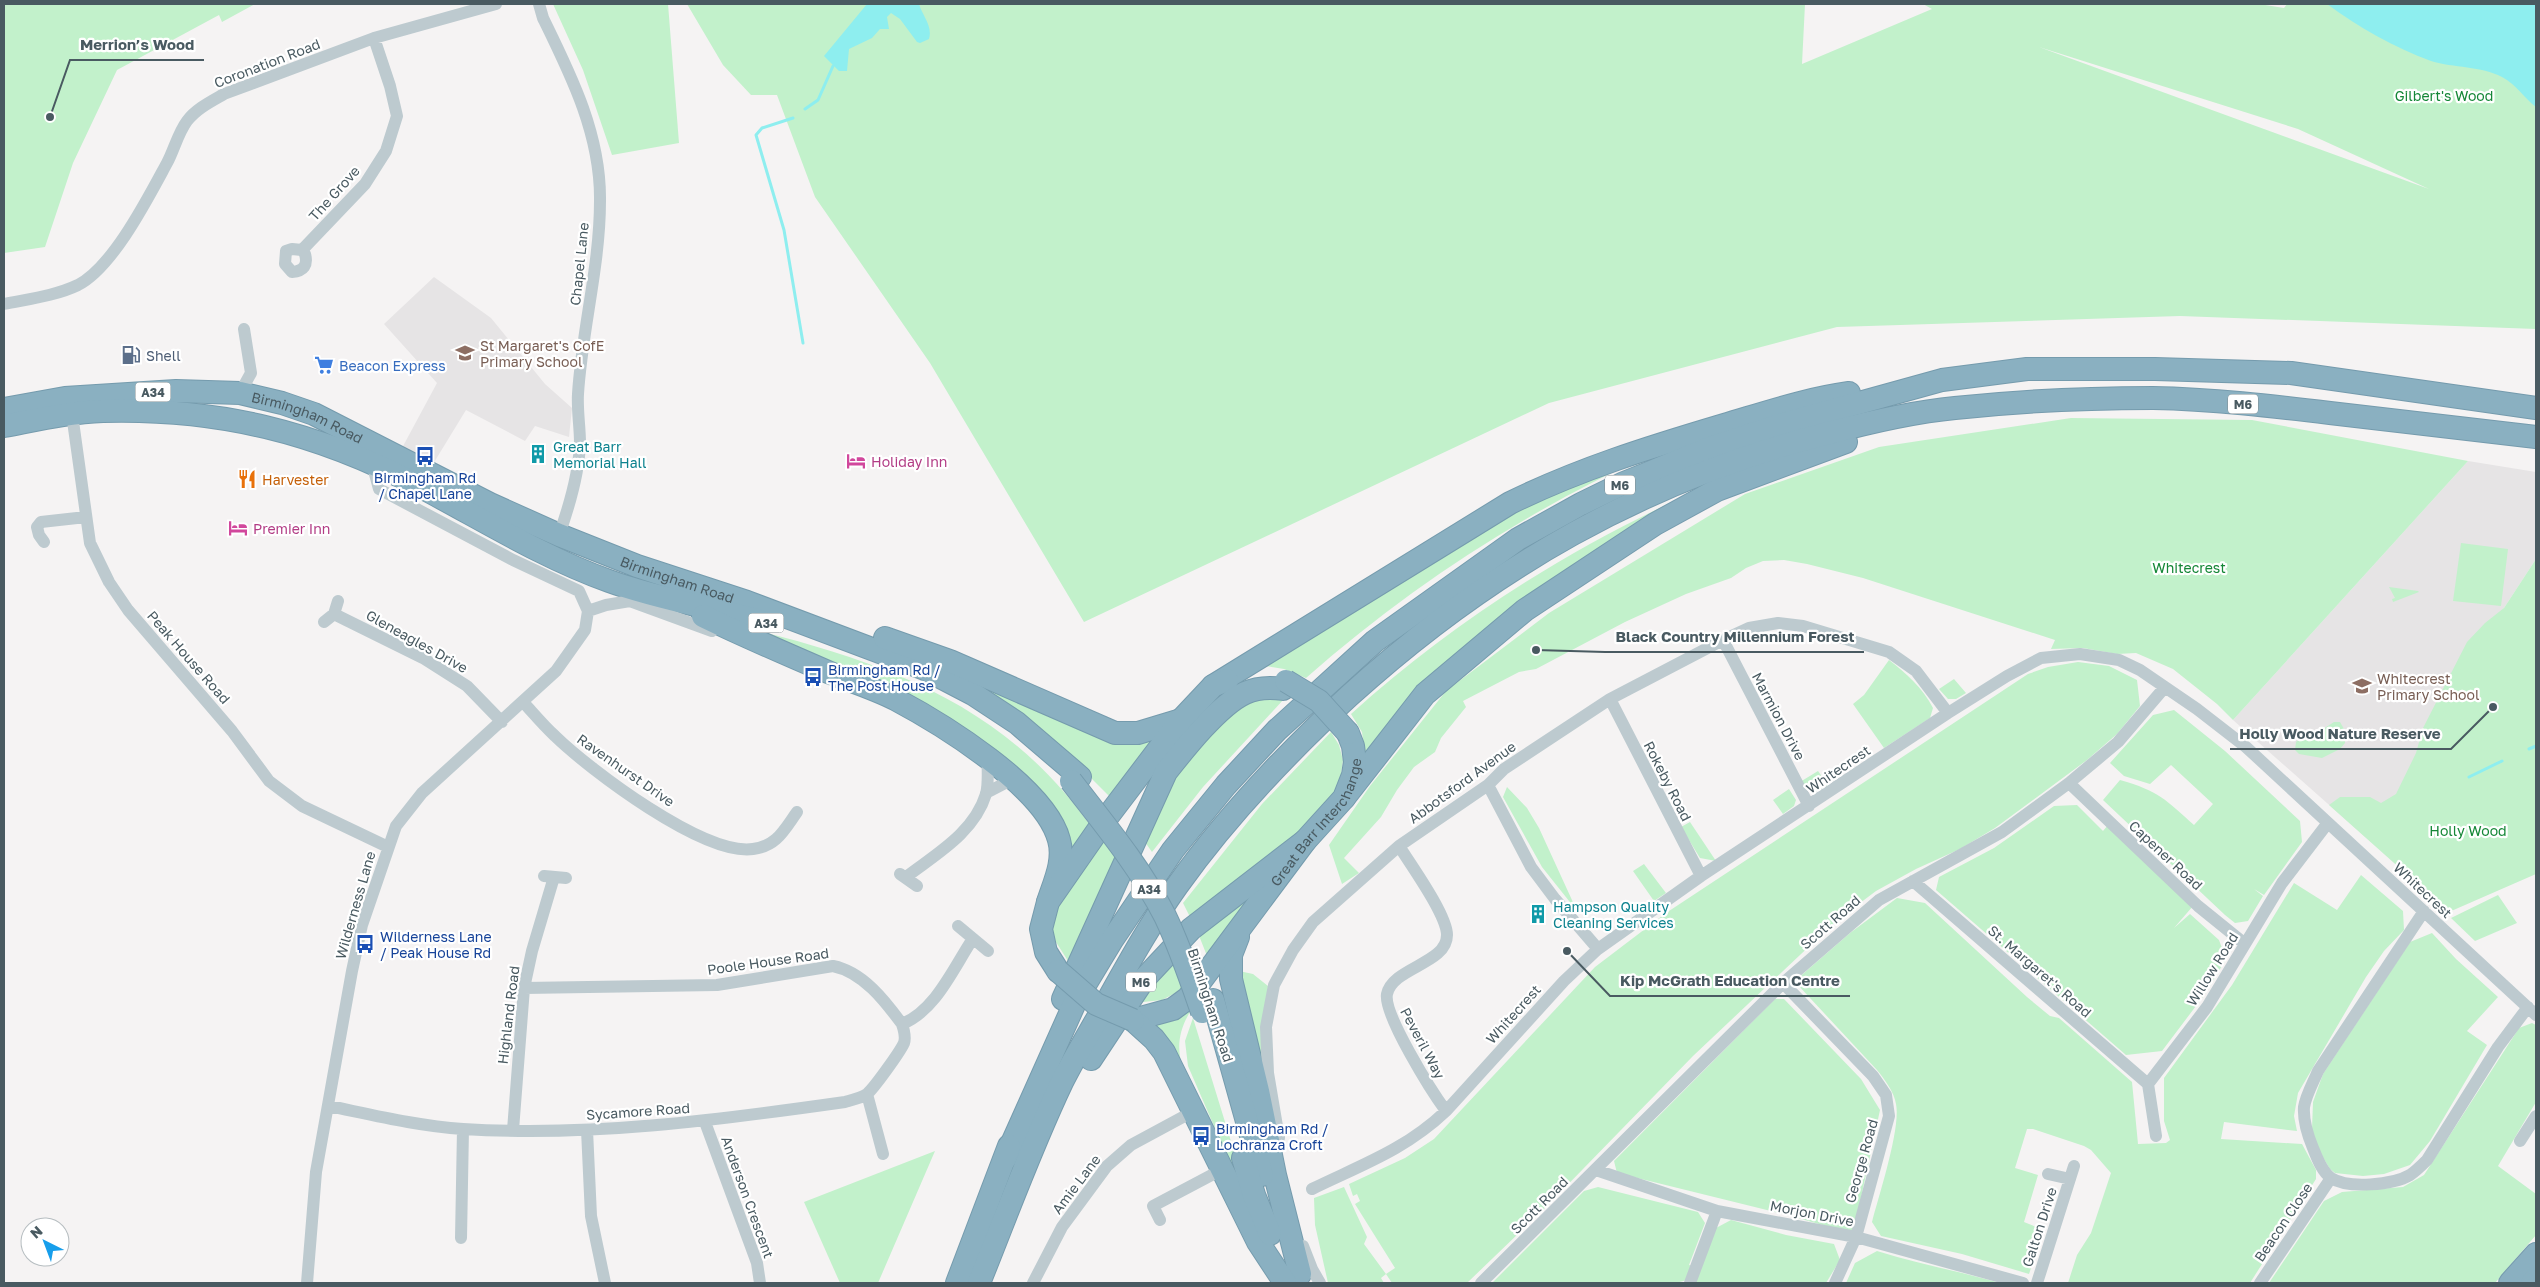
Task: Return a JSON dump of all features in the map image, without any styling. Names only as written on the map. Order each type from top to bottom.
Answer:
[{"type":"highway","name":"M6","points":[[1213,686],[1510,502],[1595,464],[1818,397],[2027,369],[2155,369],[2291,373],[2536,408]]},
{"type":"highway","name":"M6","points":[[957,1283],[1005,1159],[1077,998],[1112,940],[1173,850],[1226,785],[1277,730],[1375,641],[1458,580],[1518,539],[1624,483],[1710,448],[1783,424],[1942,380]]},
{"type":"highway","name":"Birmingham Road","points":[[4,409],[65,398],[176,390],[249,395],[314,414],[490,504],[559,535],[784,628],[907,672],[955,695],[1003,723],[1076,779],[1142,877],[1160,908],[1207,1006],[1254,1195],[1300,1281]]},
{"type":"highway","points":[[290,432],[277,423],[237,408],[249,395],[297,416],[311,426],[316,441]]},
{"type":"highway","name":"M6","points":[[979,1283],[1062,1083],[1134,954],[1174,890],[1250,794],[1310,732],[1382,666],[1436,623],[1503,575],[1558,540],[1631,503],[1717,468],[1795,442],[1863,424],[1949,408],[2024,402],[2155,398],[2274,407],[2536,437]]},
{"type":"highway","name":"M6","points":[[1344,798],[1426,694],[1525,610],[1655,524],[1717,490],[1817,452],[1949,408]]},
{"type":"highway","name":"Birmingham Road","points":[[4,426],[72,414],[102,411],[173,412],[237,420],[290,432],[372,463],[540,551],[609,581],[718,612],[742,611]]},
{"type":"highway","points":[[664,597],[757,642],[893,699],[936,724],[988,759],[1034,798],[1050,819],[1059,840],[1058,872],[1048,902]]},
{"type":"highway","points":[[742,611],[757,642]]},
{"type":"highway","points":[[742,611],[863,630],[950,661],[1088,723],[1115,732],[1138,733],[1180,720]]},
{"type":"highway","name":"Great Barr Interchange","points":[[1245,675],[1259,675],[1319,701],[1348,733],[1353,746],[1355,762],[1353,775],[1344,798],[1305,841],[1188,998],[1173,1009],[1133,1020],[1096,1004],[1058,971],[1046,952],[1041,929],[1048,902],[1105,820],[1180,720],[1213,686],[1245,675]]},
{"type":"highway","name":"M6","points":[[1005,1159],[1034,1064],[1166,772],[1187,746],[1234,699],[1254,690],[1285,685]]},
{"type":"highway","name":"M6","points":[[1027,1166],[1104,1039],[1144,979],[1191,929],[1305,841]]},
{"type":"highway","points":[[1241,927],[1231,955],[1231,980],[1258,1091],[1275,1175],[1300,1281]]},
{"type":"highway","points":[[1133,1020],[1154,1039],[1164,1052],[1224,1169],[1258,1242],[1300,1281]]},
{"type":"highway","points":[[2510,1283],[2536,1254]]},
{"type":"highway","points":[[2532,1283],[2536,1278]]},
{"type":"street","name":"Coronation Road","points":[[4,304],[63,292],[80,284],[99,269],[120,242],[167,162],[186,122],[202,106],[231,91],[374,38],[496,4]]},
{"type":"street","name":"Chapel Lane","points":[[536,4],[581,98],[595,148],[600,200],[593,281],[578,394],[580,445],[570,504],[559,535]]},
{"type":"street","name":"The Grove","points":[[302,250],[365,184],[386,151],[397,116],[390,86],[374,38]]},
{"type":"street","points":[[244,329],[251,373],[249,395]]},
{"type":"street","name":"Peak House Road","points":[[72,414],[90,543],[109,582],[128,610],[232,731],[269,781],[302,806],[388,847]]},
{"type":"street","name":"Birmingham Road","points":[[372,463],[374,478],[379,489],[513,560],[579,591],[588,611]]},
{"type":"street","points":[[44,542],[39,535],[37,527],[42,522],[86,517]]},
{"type":"street","points":[[588,611],[606,605],[630,601],[726,636],[757,642]]},
{"type":"street","name":"Gleneagles Drive","points":[[324,622],[336,607],[467,686],[502,722]]},
{"type":"street","name":"Wilderness Lane","points":[[307,1283],[316,1172],[362,925],[396,826],[422,793],[524,703],[556,671],[585,630],[588,611]]},
{"type":"street","name":"Abbotsford Avenue","points":[[1300,1281],[1305,1252],[1288,1186],[1268,1073],[1266,1027],[1274,985],[1293,950],[1313,922],[1399,846],[1488,785],[1504,769],[1610,699],[1749,628],[1778,623],[1803,626],[1852,639],[1889,652],[1916,671],[1948,713]]},
{"type":"street","name":"Marmion Drive","points":[[1723,640],[1809,806]]},
{"type":"street","name":"Whitecrest","points":[[1312,1189],[1406,1144],[1426,1130],[1446,1111],[1564,980],[1598,949],[1701,876],[1948,713],[2007,676],[2042,658],[2080,654],[2119,660],[2140,670],[2165,687],[2235,738],[2532,1011]]},
{"type":"street","name":"Scott Road","points":[[1481,1283],[1783,983],[1878,900],[2002,832],[2069,783],[2118,742],[2165,687]]},
{"type":"street","name":"Rokeby Road","points":[[1610,699],[1701,876]]},
{"type":"street","name":"Ravenhurst Drive","points":[[524,703],[555,736],[595,770],[644,805],[702,838],[724,846],[752,849],[777,840],[797,812]]},
{"type":"street","points":[[917,886],[903,876],[970,826],[986,793],[988,759]]},
{"type":"street","points":[[986,793],[1013,779]]},
{"type":"street","name":"Capener Road","points":[[2069,783],[2198,906],[2246,944]]},
{"type":"street","points":[[1488,785],[1531,867],[1555,900],[1598,949]]},
{"type":"street","name":"Willow Road","points":[[2148,1084],[2207,1007],[2282,883],[2327,824]]},
{"type":"street","name":"Peveril Way","points":[[1399,846],[1444,921],[1447,937],[1439,952],[1394,981],[1387,994],[1389,1012],[1433,1092],[1446,1111]]},
{"type":"street","name":"Highland Road","points":[[512,1130],[524,988],[532,951],[555,877]]},
{"type":"street","name":"St. Margaret's Road","points":[[1913,881],[2148,1084]]},
{"type":"street","points":[[2424,911],[2318,1071],[2308,1092],[2304,1120],[2309,1139],[2323,1169],[2331,1178],[2346,1183],[2367,1184],[2398,1181],[2411,1175],[2427,1160],[2498,1047],[2532,1011]]},
{"type":"street","points":[[958,926],[972,940],[988,951]]},
{"type":"street","points":[[883,1154],[867,1094],[904,1043],[905,1030],[902,1024],[915,1019],[926,1010],[972,940]]},
{"type":"street","name":"Poole House Road","points":[[524,988],[717,985],[833,966],[847,969],[860,977],[902,1024]]},
{"type":"street","name":"George Road","points":[[1783,983],[1873,1076],[1886,1095],[1889,1116],[1856,1237],[1835,1283]]},
{"type":"street","points":[[2148,1084],[2156,1136]]},
{"type":"street","name":"Sycamore Road","points":[[329,1106],[403,1121],[463,1129],[587,1130],[705,1122],[845,1102],[867,1094]]},
{"type":"street","name":"Amie Lane","points":[[1033,1283],[1062,1227],[1107,1166],[1131,1145],[1194,1111]]},
{"type":"street","points":[[2520,1141],[2536,1116]]},
{"type":"street","name":"Anderson Crescent","points":[[705,1122],[757,1263],[760,1283]]},
{"type":"street","points":[[461,1238],[463,1129]]},
{"type":"street","points":[[587,1130],[591,1216],[605,1283]]},
{"type":"street","name":"Galton Drive","points":[[2038,1283],[2074,1166]]},
{"type":"street","points":[[1160,1220],[1150,1200],[1224,1169]]},
{"type":"street","name":"Morjon Drive","points":[[1596,1170],[1717,1211],[1856,1237],[2023,1283]]},
{"type":"street","name":"Galton Drive","points":[[2048,1174],[2070,1179]]},
{"type":"street","name":"Beacon Close","points":[[2260,1283],[2331,1178]]},
{"type":"street","points":[[1690,1283],[1717,1211]]},
{"type":"shaded area","name":"St Margaret's CofE Primary School","points":[[434,277],[491,318],[545,384],[572,408],[569,437],[535,426],[525,441],[466,410],[433,464],[402,448],[437,383],[384,324]]},
{"type":"shaded area","name":"Whitecrest Primary School","points":[[2468,461],[2536,472],[2536,559],[2504,608],[2371,842],[2233,720]]},
{"type":"green space","points":[[4,4],[255,4],[222,22],[219,15],[117,70],[73,163],[45,247],[4,253]]},
{"type":"green space","points":[[553,4],[668,4],[679,143],[612,155],[583,70]]},
{"type":"green space","name":"Gilbert's Wood","points":[[687,4],[1805,4],[1802,64],[1932,9],[1923,4],[2259,4],[2284,8],[2287,4],[2536,4],[2536,329],[2180,316],[1837,327],[1549,403],[1084,622],[930,363],[815,197],[777,95],[751,95],[723,65]],"holes":[[[2039,47],[2298,129],[2429,189]]]},
{"type":"green space","points":[[2071,418],[2252,420],[2468,461],[2233,720],[2217,704],[2173,669],[2136,653],[2117,654],[2083,648],[2051,649],[2055,640],[1863,578],[1784,560],[1763,561],[1746,568],[1731,578],[1686,594],[1625,622],[1536,669],[1519,672],[1463,701],[1466,707],[1441,738],[1435,752],[1414,767],[1397,790],[1381,817],[1344,858],[1359,873],[1342,884],[1329,845],[1370,786],[1446,691],[1549,613],[1745,494],[1879,447]]},
{"type":"green space","points":[[1642,458],[1552,504],[1466,556],[1384,614],[1306,678],[1284,669],[1265,666],[1503,515]]},
{"type":"green space","points":[[1687,495],[1612,547],[1365,756],[1362,732],[1351,714],[1389,681],[1469,620],[1553,565],[1596,540]]},
{"type":"green space","points":[[2461,543],[2508,549],[2501,606],[2453,601]]},
{"type":"green space","name":"Holly Wood","points":[[2536,559],[2536,874],[2449,912],[2329,805],[2340,797],[2370,797],[2381,803],[2396,794],[2416,753],[2423,728],[2467,642],[2485,623],[2504,608]]},
{"type":"green space","points":[[2389,587],[2419,592],[2393,602],[2392,599],[2395,598]]},
{"type":"green space","points":[[755,630],[853,658],[899,676],[942,696],[983,720],[1021,750],[1057,784],[1090,825],[1064,858],[1058,822],[851,670]]},
{"type":"green space","points":[[911,651],[1034,702],[1159,732],[1112,799],[1088,775]]},
{"type":"green space","points":[[1889,660],[1914,681],[1933,708],[1930,718],[1884,748],[1853,704],[1864,695]]},
{"type":"green space","points":[[2078,662],[2109,666],[2137,680],[2140,706],[2117,734],[2087,760],[1995,828],[1960,849],[1916,869],[1876,891],[1836,921],[1693,1056],[1547,1206],[1467,1283],[1392,1283],[1386,1274],[1395,1268],[1355,1204],[1360,1201],[1357,1194],[1353,1196],[1349,1184],[1405,1158],[1434,1139],[1595,967],[1666,913],[2028,674],[2048,667]]},
{"type":"green space","points":[[1954,679],[1966,693],[1956,699],[1948,699],[1939,689]]},
{"type":"green space","points":[[1244,698],[1284,699],[1203,787],[1152,852],[1140,835],[1176,772]]},
{"type":"green space","points":[[2174,710],[2225,751],[2300,821],[2302,842],[2264,895],[2254,889],[2263,896],[2248,921],[2235,923],[2225,915],[2103,800],[2120,780],[2153,792],[2194,825],[2213,804],[2171,765],[2150,784],[2124,776],[2110,763],[2153,715]]},
{"type":"green space","points":[[2334,722],[2340,722],[2344,729],[2345,743],[2340,749],[2322,758],[2299,754],[2295,750],[2296,742],[2309,730],[2320,731]]},
{"type":"green space","points":[[1331,732],[1339,745],[1343,760],[1339,788],[1299,833],[1192,921],[1183,903],[1262,804]]},
{"type":"green space","points":[[1818,771],[1828,785],[1813,793],[1800,782]]},
{"type":"green space","points":[[1507,787],[1527,808],[1539,828],[1577,911],[1542,867],[1503,797]]},
{"type":"green space","points":[[1789,789],[1796,800],[1794,806],[1783,814],[1773,800]]},
{"type":"green space","points":[[2077,805],[2103,831],[2108,825],[2193,906],[2174,928],[2190,914],[2219,940],[2226,959],[2205,994],[2162,1051],[2126,1055],[1936,890],[1939,877],[1994,848],[2054,806]]},
{"type":"green space","points":[[1690,822],[1716,861],[1700,858],[1681,827]]},
{"type":"green space","points":[[1099,835],[1116,859],[1070,964],[1054,939],[1051,913]]},
{"type":"green space","points":[[1293,853],[1209,961],[1196,928]]},
{"type":"green space","points":[[1644,864],[1666,893],[1654,901],[1633,871]]},
{"type":"green space","points":[[2361,875],[2403,911],[2404,930],[2384,951],[2366,977],[2298,1093],[2294,1116],[2297,1131],[2224,1122],[2221,1139],[2302,1144],[2316,1170],[2316,1179],[2250,1283],[2068,1283],[2077,1255],[2091,1233],[2111,1173],[2091,1150],[2084,1146],[2033,1129],[2027,1129],[2015,1168],[2038,1175],[2024,1222],[2044,1230],[2029,1274],[1962,1254],[1881,1236],[1872,1222],[1892,1145],[1897,1115],[1895,1100],[1889,1086],[1877,1070],[1797,984],[1797,979],[1850,933],[1897,898],[1925,903],[2027,997],[2050,1016],[2059,1018],[2132,1082],[2138,1144],[2166,1143],[2170,1140],[2164,1121],[2164,1078],[2232,985],[2294,883],[2337,910]]},
{"type":"green space","points":[[2498,895],[2517,923],[2475,941],[2451,918]]},
{"type":"green space","points":[[2432,933],[2456,959],[2498,997],[2467,1031],[2487,1045],[2430,1141],[2410,1165],[2384,1174],[2363,1176],[2335,1173],[2330,1169],[2318,1149],[2312,1129],[2313,1102],[2323,1074],[2410,942]]},
{"type":"green space","points":[[1170,957],[1183,989],[1162,1000],[1134,1003]]},
{"type":"green space","points":[[1239,971],[1253,974],[1268,986],[1262,1068]]},
{"type":"green space","points":[[1775,999],[1784,999],[1861,1079],[1880,1110],[1854,1230],[1850,1233],[1791,1216],[1617,1173],[1614,1161]]},
{"type":"green space","points":[[1189,1007],[1190,1012],[1181,1032],[1179,1046],[1183,1068],[1151,1022]]},
{"type":"green space","points":[[1193,1018],[1254,1216],[1188,1066],[1185,1041]]},
{"type":"green space","points":[[2532,1023],[2536,1025],[2536,1102],[2498,1166],[2536,1194],[2536,1235],[2495,1283],[2269,1283],[2324,1201],[2342,1192],[2403,1187],[2424,1175],[2519,1028]]},
{"type":"green space","points":[[935,1151],[878,1283],[840,1283],[804,1202]]},
{"type":"green space","points":[[1344,1187],[1367,1237],[1364,1244],[1386,1274],[1381,1278],[1384,1283],[1328,1283],[1315,1225],[1314,1198]]},
{"type":"green space","points":[[1598,1187],[1698,1212],[1705,1223],[1689,1265],[1693,1266],[1687,1280],[1676,1283],[1492,1283],[1584,1191]]},
{"type":"green space","points":[[1731,1220],[1786,1235],[1834,1244],[1840,1260],[1826,1283],[1695,1283],[1716,1228]]},
{"type":"green space","points":[[1877,1251],[2000,1283],[1846,1283],[1855,1263]]},
{"type":"water","points":[[867,4],[919,4],[930,30],[929,39],[920,43],[917,42],[900,19],[891,13],[887,17],[889,29],[880,29],[872,38],[849,49],[847,71],[839,71],[824,56]]},
{"type":"water","points":[[2327,4],[2536,4],[2536,107],[2512,83],[2494,73],[2440,63],[2417,56],[2351,21]]},
{"type":"waterway","points":[[805,109],[818,100],[833,66]]},
{"type":"waterway","points":[[793,118],[762,128],[756,135],[784,230],[803,343]]},
{"type":"waterway","points":[[2529,749],[2536,746]]},
{"type":"waterway","points":[[2469,777],[2502,761]]},
{"type":"place","name":"Merrion’s Wood","points":[[50,117]]},
{"type":"place","name":"St Margaret's CofE Primary School","points":[[465,353]]},
{"type":"place","name":"Shell","points":[[131,355]]},
{"type":"place","name":"Beacon Express","points":[[324,365]]},
{"type":"place","name":"Great Barr Memorial Hall","points":[[538,454]]},
{"type":"place","name":"Birmingham Rd / Chapel Lane","points":[[425,456]]},
{"type":"place","name":"Holiday Inn","points":[[856,461]]},
{"type":"place","name":"Harvester","points":[[247,479]]},
{"type":"place","name":"Premier Inn","points":[[238,528]]},
{"type":"place","name":"Black Country Millennium Forest","points":[[1536,650]]},
{"type":"place","name":"Birmingham Rd / The Post House","points":[[813,677]]},
{"type":"place","name":"Whitecrest Primary School","points":[[2362,686]]},
{"type":"place","name":"Holly Wood Nature Reserve","points":[[2493,707]]},
{"type":"place","name":"Hampson Quality Cleaning Services","points":[[1538,914]]},
{"type":"place","name":"Wilderness Lane / Peak House Rd","points":[[365,944]]},
{"type":"place","name":"Kip McGrath Education Centre","points":[[1567,951]]},
{"type":"place","name":"Birmingham Rd / Lochranza Croft","points":[[1201,1136]]}]
